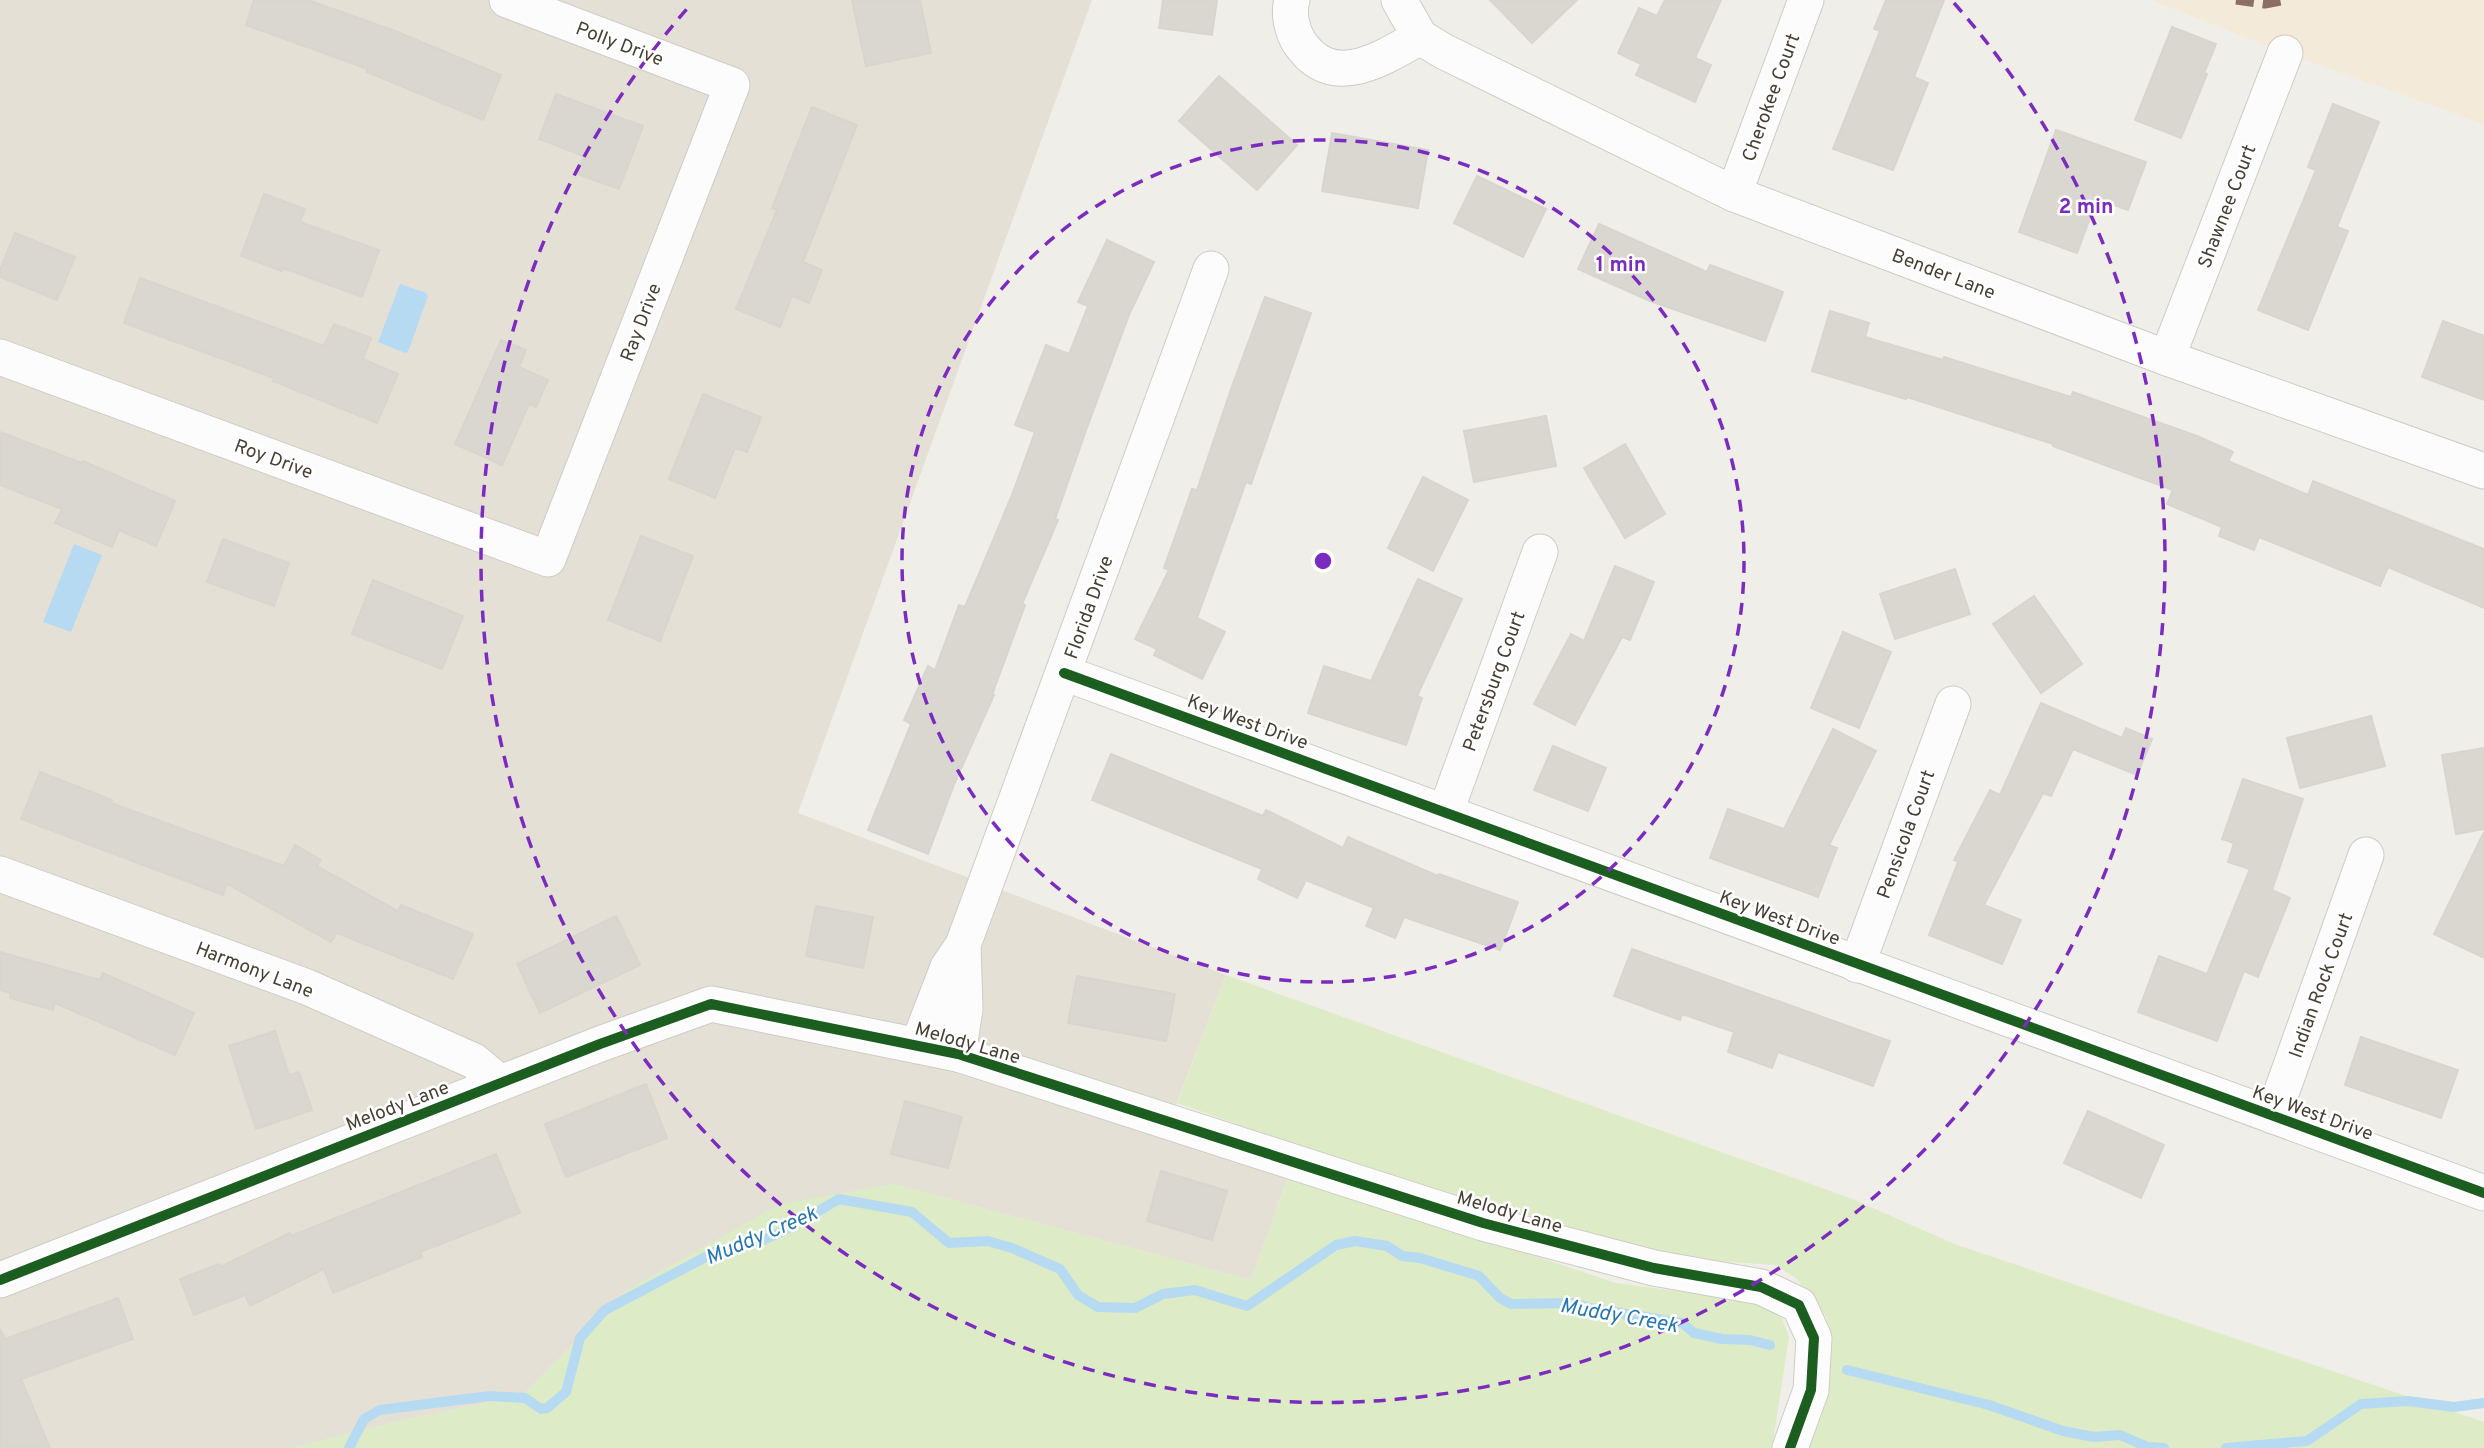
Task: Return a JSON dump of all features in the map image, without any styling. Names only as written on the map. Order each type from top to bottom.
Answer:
[{"type":"street","name":"Polly Drive","points":[[507,0],[732,85]]},
{"type":"street","points":[[1292,0],[1290,7],[1294,34],[1307,53],[1330,67],[1353,69],[1381,59],[1420,37],[1399,0]]},
{"type":"street","name":"Cherokee Court","points":[[1734,194],[1806,0]]},
{"type":"street","name":"Bender Lane","points":[[1420,37],[1443,51],[1734,194],[2167,358],[2484,471]]},
{"type":"street","name":"Shawnee Court","points":[[2167,358],[2285,53]]},
{"type":"street","name":"Ray Drive","points":[[548,559],[732,85]]},
{"type":"street","name":"Florida Drive","points":[[918,1045],[948,967],[963,944],[1211,269]]},
{"type":"street","name":"Roy Drive","points":[[0,357],[548,559]]},
{"type":"street","name":"Petersburg Court","points":[[1446,811],[1540,552]]},
{"type":"street","name":"Key West Drive","points":[[1064,673],[2484,1193]]},
{"type":"street","name":"Pensicola Court","points":[[1857,965],[1954,704]]},
{"type":"street","name":"Indian Rock Court","points":[[2273,1116],[2366,855]]},
{"type":"street","name":"Harmony Lane","points":[[0,874],[307,987],[474,1061],[500,1083]]},
{"type":"street","name":"Florida Drive","points":[[958,1054],[965,1009],[963,944]]},
{"type":"street","name":"Melody Lane","points":[[0,1280],[500,1083],[711,1004],[958,1054],[1483,1223],[1654,1268],[1761,1287],[1799,1305],[1814,1338],[1811,1390],[1790,1448]]},
{"type":"shaded area","points":[[0,0],[1092,0],[798,813],[1226,975],[1165,1133],[1289,1174],[1251,1280],[893,1184],[627,1290],[523,1395],[394,1422],[293,1448],[0,1448]]},
{"type":"shaded area","points":[[2151,0],[2484,0],[2484,124],[2285,53]]},
{"type":"green space","points":[[1226,975],[1850,1198],[1957,1245],[2484,1422],[2484,1448],[1805,1448],[1825,1358],[1827,1318],[1796,1278],[1775,1265],[1604,1254],[1177,1103]]},
{"type":"green space","points":[[1289,1174],[1616,1283],[1768,1306],[1782,1318],[1789,1337],[1772,1448],[293,1448],[394,1422],[523,1395],[627,1290],[780,1204],[893,1184],[1251,1280]]},
{"type":"water","points":[[400,284],[428,296],[408,352],[405,353],[378,342]]},
{"type":"water","points":[[74,544],[102,555],[71,632],[43,622]]},
{"type":"building","points":[[254,0],[308,0],[395,31],[501,75],[483,120],[367,72],[368,69],[246,25]]},
{"type":"building","points":[[852,0],[920,0],[931,53],[866,66]]},
{"type":"building","points":[[1163,0],[1217,0],[1212,35],[1159,28]]},
{"type":"building","points":[[1490,0],[1577,0],[1532,43]]},
{"type":"building","points":[[1665,0],[1721,0],[1695,58],[1711,65],[1695,102],[1636,75],[1641,64],[1618,53],[1639,8],[1657,16]]},
{"type":"building","points":[[1886,0],[1944,0],[1914,77],[1928,83],[1893,170],[1833,149],[1880,31],[1874,29]]},
{"type":"building","points":[[2172,27],[2216,44],[2181,138],[2135,120]]},
{"type":"building","points":[[1219,76],[1297,145],[1257,190],[1179,121]]},
{"type":"building","points":[[556,94],[643,126],[619,189],[577,174],[584,156],[539,139]]},
{"type":"building","points":[[2333,104],[2379,122],[2337,227],[2348,231],[2308,330],[2258,310],[2316,170],[2308,167]]},
{"type":"building","points":[[812,107],[857,125],[803,262],[822,270],[809,303],[792,296],[780,327],[736,309],[777,210],[772,208]]},
{"type":"building","points":[[2056,130],[2146,162],[2128,210],[2097,199],[2077,253],[2019,232]]},
{"type":"building","points":[[1332,133],[1428,150],[1418,208],[1322,191]]},
{"type":"building","points":[[1477,176],[1546,209],[1523,257],[1454,223]]},
{"type":"building","points":[[264,194],[305,209],[300,222],[379,250],[362,297],[283,268],[282,271],[241,256]]},
{"type":"building","points":[[1599,224],[1707,272],[1710,265],[1783,292],[1765,341],[1650,301],[1578,269]]},
{"type":"building","points":[[15,233],[75,257],[57,300],[0,277],[0,270]]},
{"type":"building","points":[[1107,240],[1154,262],[1129,315],[1089,422],[1055,519],[1058,520],[1022,604],[1025,605],[994,695],[955,782],[928,854],[868,830],[911,724],[904,720],[928,666],[935,670],[959,605],[965,607],[1012,495],[1035,432],[1015,425],[1046,345],[1069,354],[1088,306],[1078,302]]},
{"type":"building","points":[[140,278],[324,346],[334,324],[371,338],[363,359],[398,374],[377,423],[273,381],[274,378],[124,323]]},
{"type":"building","points":[[1265,297],[1311,313],[1251,484],[1246,482],[1197,618],[1225,632],[1202,679],[1154,655],[1157,649],[1135,639],[1169,570],[1164,568],[1192,489],[1197,490]]},
{"type":"building","points":[[1830,311],[1869,323],[1865,337],[1943,360],[1944,357],[2071,397],[2073,392],[2197,436],[2233,452],[2228,461],[2308,495],[2313,481],[2484,549],[2484,608],[2388,567],[2380,586],[2259,537],[2254,550],[2219,536],[2222,527],[2167,504],[2173,490],[2053,444],[1907,397],[1906,399],[1812,371]]},
{"type":"building","points":[[2443,321],[2484,336],[2484,400],[2422,377]]},
{"type":"building","points":[[501,340],[526,350],[519,367],[548,380],[536,407],[529,404],[502,465],[455,444]]},
{"type":"building","points":[[703,394],[761,417],[747,452],[735,448],[715,498],[669,479]]},
{"type":"building","points":[[1546,416],[1556,466],[1474,482],[1464,431]]},
{"type":"building","points":[[0,432],[82,463],[83,461],[175,501],[156,546],[119,530],[112,547],[55,523],[62,509],[0,485]]},
{"type":"building","points":[[1625,444],[1665,514],[1625,538],[1584,468]]},
{"type":"building","points":[[1423,477],[1468,500],[1433,571],[1388,548]]},
{"type":"building","points":[[641,536],[693,556],[660,641],[608,620]]},
{"type":"building","points":[[223,539],[289,563],[274,606],[207,582]]},
{"type":"building","points":[[1615,566],[1654,582],[1630,640],[1622,637],[1575,725],[1534,704],[1571,634],[1584,641]]},
{"type":"building","points":[[1955,569],[1970,614],[1895,639],[1880,594]]},
{"type":"building","points":[[1418,579],[1462,599],[1417,696],[1422,698],[1406,745],[1308,713],[1324,666],[1371,681]]},
{"type":"building","points":[[373,580],[463,616],[442,669],[352,634]]},
{"type":"building","points":[[2034,596],[2082,664],[2041,693],[1993,624]]},
{"type":"building","points":[[1843,632],[1891,652],[1859,728],[1811,708]]},
{"type":"building","points":[[2041,703],[2122,738],[2126,728],[2152,739],[2137,775],[2073,749],[2051,796],[2043,793],[1984,905],[2021,920],[2002,964],[1929,935],[1958,862],[1954,860],[1990,790],[2000,795]]},
{"type":"building","points":[[2371,716],[2385,766],[2300,788],[2287,738]]},
{"type":"building","points":[[1833,729],[1876,751],[1829,845],[1837,848],[1818,897],[1710,858],[1728,809],[1784,829]]},
{"type":"building","points":[[1553,746],[1606,768],[1588,811],[1534,790]]},
{"type":"building","points":[[2484,748],[2484,829],[2456,834],[2442,755]]},
{"type":"building","points":[[1111,754],[1263,816],[1266,810],[1343,848],[1348,837],[1438,876],[1439,874],[1518,902],[1500,950],[1404,917],[1395,938],[1366,926],[1374,908],[1306,880],[1297,898],[1258,879],[1262,869],[1092,800]]},
{"type":"building","points":[[40,772],[112,800],[111,803],[284,866],[295,845],[321,860],[317,866],[398,911],[401,905],[473,934],[453,979],[337,933],[331,942],[227,884],[223,895],[21,819]]},
{"type":"building","points":[[2243,779],[2303,799],[2272,890],[2290,898],[2258,977],[2244,971],[2217,1041],[2138,1012],[2159,956],[2207,974],[2250,869],[2228,862],[2234,843],[2222,839]]},
{"type":"building","points":[[2484,832],[2484,958],[2434,934]]},
{"type":"building","points":[[816,906],[873,917],[863,968],[806,956]]},
{"type":"building","points":[[616,916],[640,965],[540,1013],[517,964]]},
{"type":"building","points":[[1632,949],[1890,1041],[1873,1086],[1778,1052],[1772,1068],[1728,1052],[1734,1032],[1682,1014],[1680,1020],[1614,996]]},
{"type":"building","points":[[0,952],[100,980],[103,973],[194,1013],[175,1055],[55,1003],[53,1010],[10,998],[11,993],[0,990]]},
{"type":"building","points":[[1077,976],[1175,994],[1166,1041],[1068,1023]]},
{"type":"building","points":[[275,1031],[289,1075],[299,1072],[312,1110],[256,1129],[229,1046]]},
{"type":"building","points":[[2361,1037],[2458,1070],[2441,1118],[2345,1085]]},
{"type":"building","points":[[646,1084],[667,1138],[566,1177],[545,1124]]},
{"type":"building","points":[[905,1101],[962,1117],[948,1168],[891,1154]]},
{"type":"building","points":[[2088,1111],[2164,1145],[2141,1198],[2064,1163]]},
{"type":"building","points":[[496,1154],[520,1213],[420,1252],[422,1257],[333,1293],[324,1269],[250,1306],[245,1295],[194,1315],[180,1279],[219,1264],[220,1267],[290,1233],[291,1236]]},
{"type":"building","points":[[1161,1171],[1227,1191],[1212,1240],[1147,1221]]},
{"type":"building","points":[[118,1298],[133,1339],[21,1379],[50,1448],[0,1448],[0,1329],[5,1339]]},
{"type":"waterway","name":"Muddy Creek","points":[[349,1448],[364,1419],[380,1410],[489,1396],[525,1398],[541,1409],[547,1408],[566,1392],[580,1338],[605,1310],[719,1250],[766,1239],[839,1199],[912,1212],[949,1243],[988,1241],[1012,1248],[1060,1269],[1078,1295],[1098,1307],[1135,1308],[1163,1294],[1195,1290],[1247,1306],[1336,1245],[1355,1241],[1387,1246],[1402,1256],[1420,1258],[1479,1276],[1500,1298],[1511,1304],[1573,1303],[1682,1323],[1694,1333],[1722,1339],[1750,1340],[1770,1345]]},
{"type":"waterway","name":"Muddy Creek","points":[[1847,1370],[1989,1405],[2063,1431],[2094,1437],[2120,1435],[2148,1447],[2164,1448]]},
{"type":"waterway","name":"Muddy Creek","points":[[2226,1448],[2307,1441],[2361,1404],[2408,1401],[2454,1407],[2484,1403]]},
{"type":"marked path","points":[[2236,0],[2265,4],[2286,0]]},
{"type":"cycle path","points":[[1064,673],[2484,1193]]},
{"type":"cycle path","points":[[0,1280],[600,1044],[711,1004],[958,1054],[1483,1223],[1654,1268],[1761,1287],[1799,1305],[1814,1338],[1811,1390],[1790,1448]]}]
